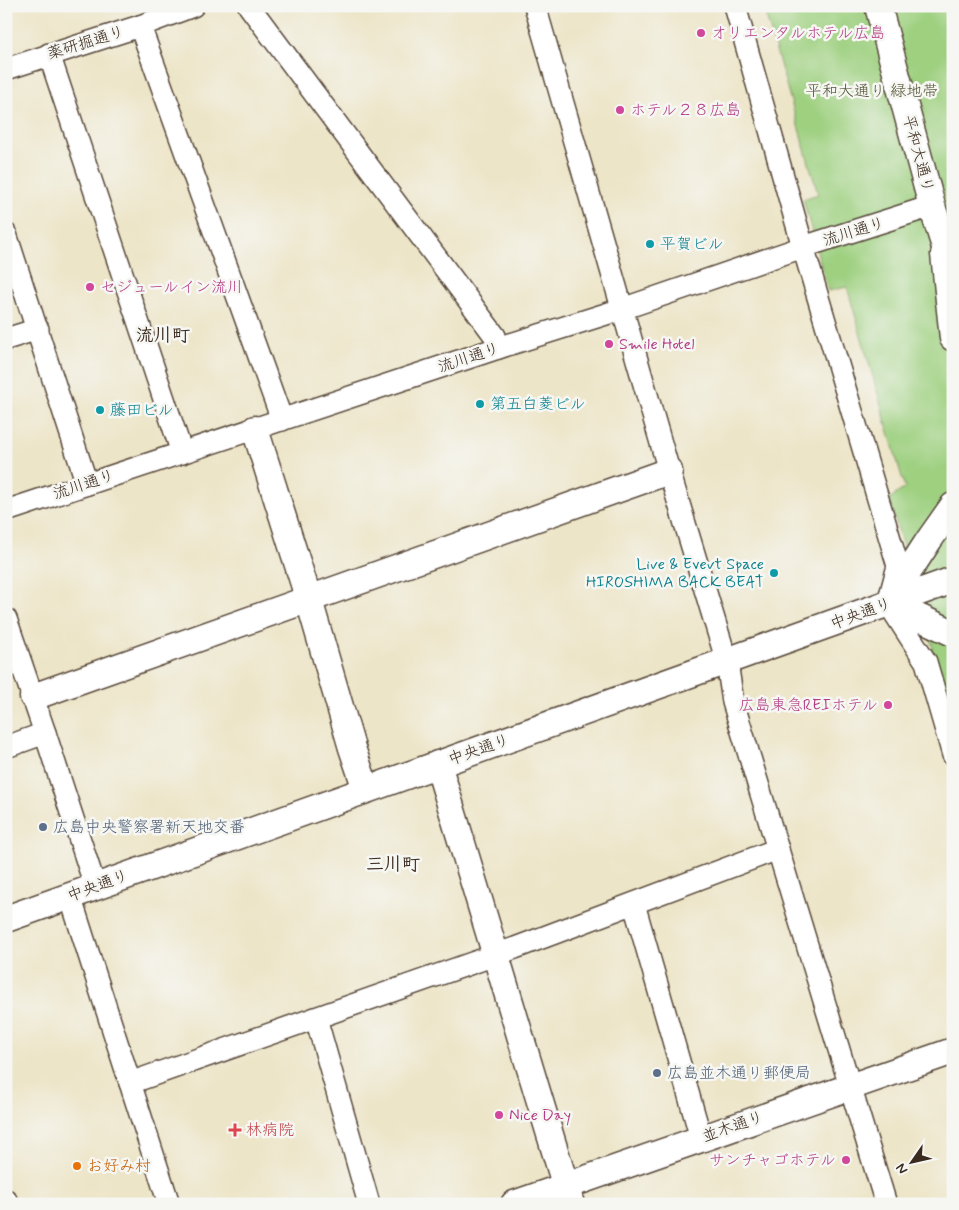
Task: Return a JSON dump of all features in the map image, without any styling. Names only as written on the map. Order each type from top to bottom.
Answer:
[{"type":"street","points":[[249,6],[494,336],[498,348]]},
{"type":"street","points":[[535,6],[669,470],[727,662],[734,702],[886,1204]]},
{"type":"street","points":[[735,6],[898,566],[888,603],[926,662],[953,755]]},
{"type":"street","name":"薬研掘通り","points":[[6,69],[140,26],[189,7]]},
{"type":"street","name":"平和大通り","points":[[882,13],[932,206],[947,247],[953,272]]},
{"type":"street","points":[[140,26],[282,420]]},
{"type":"street","points":[[50,54],[182,453]]},
{"type":"street","name":"流川通り","points":[[6,511],[932,206]]},
{"type":"street","points":[[6,234],[87,484]]},
{"type":"street","points":[[947,247],[953,338]]},
{"type":"street","points":[[6,339],[38,329]]},
{"type":"street","points":[[255,429],[366,789]]},
{"type":"street","points":[[33,697],[669,470]]},
{"type":"street","points":[[888,603],[953,506]]},
{"type":"street","name":"中央通り","points":[[6,919],[953,580]]},
{"type":"street","points":[[888,603],[953,633]]},
{"type":"street","points":[[7,625],[45,732],[95,886]]},
{"type":"street","points":[[6,747],[45,732]]},
{"type":"street","points":[[438,764],[569,1195]]},
{"type":"street","points":[[130,1083],[496,955],[778,849]]},
{"type":"street","points":[[70,896],[169,1204]]},
{"type":"street","points":[[634,904],[701,1138]]},
{"type":"street","points":[[316,1018],[369,1204]]},
{"type":"street","name":"並木通り","points":[[514,1204],[569,1195],[701,1138],[953,1051]]},
{"type":"street","points":[[6,1200],[8,1204]]},
{"type":"green space","name":"平和大通り 緑地帯","points":[[763,6],[953,6],[953,699],[948,698],[932,651],[933,648],[889,499],[905,488],[847,287],[828,291],[803,199],[818,194]]},
{"type":"place","name":"オリエンタルホテル広島","points":[[701,33]]},
{"type":"place","name":"ホテル２８広島","points":[[620,110]]},
{"type":"place","name":"平賀ビル","points":[[650,244]]},
{"type":"place","name":"セジュールイン流川","points":[[90,287]]},
{"type":"place","name":"Smile Hotel","points":[[609,344]]},
{"type":"place","name":"第五白菱ビル","points":[[480,404]]},
{"type":"place","name":"藤田ビル","points":[[100,410]]},
{"type":"place","name":"Live & Evevt Space HIROSHIMA BACK BEAT","points":[[774,573]]},
{"type":"place","name":"広島東急REIホテル","points":[[888,705]]},
{"type":"place","name":"広島中央警察署新天地交番","points":[[43,827]]},
{"type":"place","name":"広島並木通り郵便局","points":[[657,1073]]},
{"type":"place","name":"Nice Day","points":[[499,1115]]},
{"type":"place","name":"林病院","points":[[235,1130]]},
{"type":"place","name":"サンチャゴホテル","points":[[846,1160]]},
{"type":"place","name":"お好み村","points":[[77,1166]]},
{"type":"district","name":"流川町","points":[[163,336]]},
{"type":"district","name":"三川町","points":[[393,865]]}]
